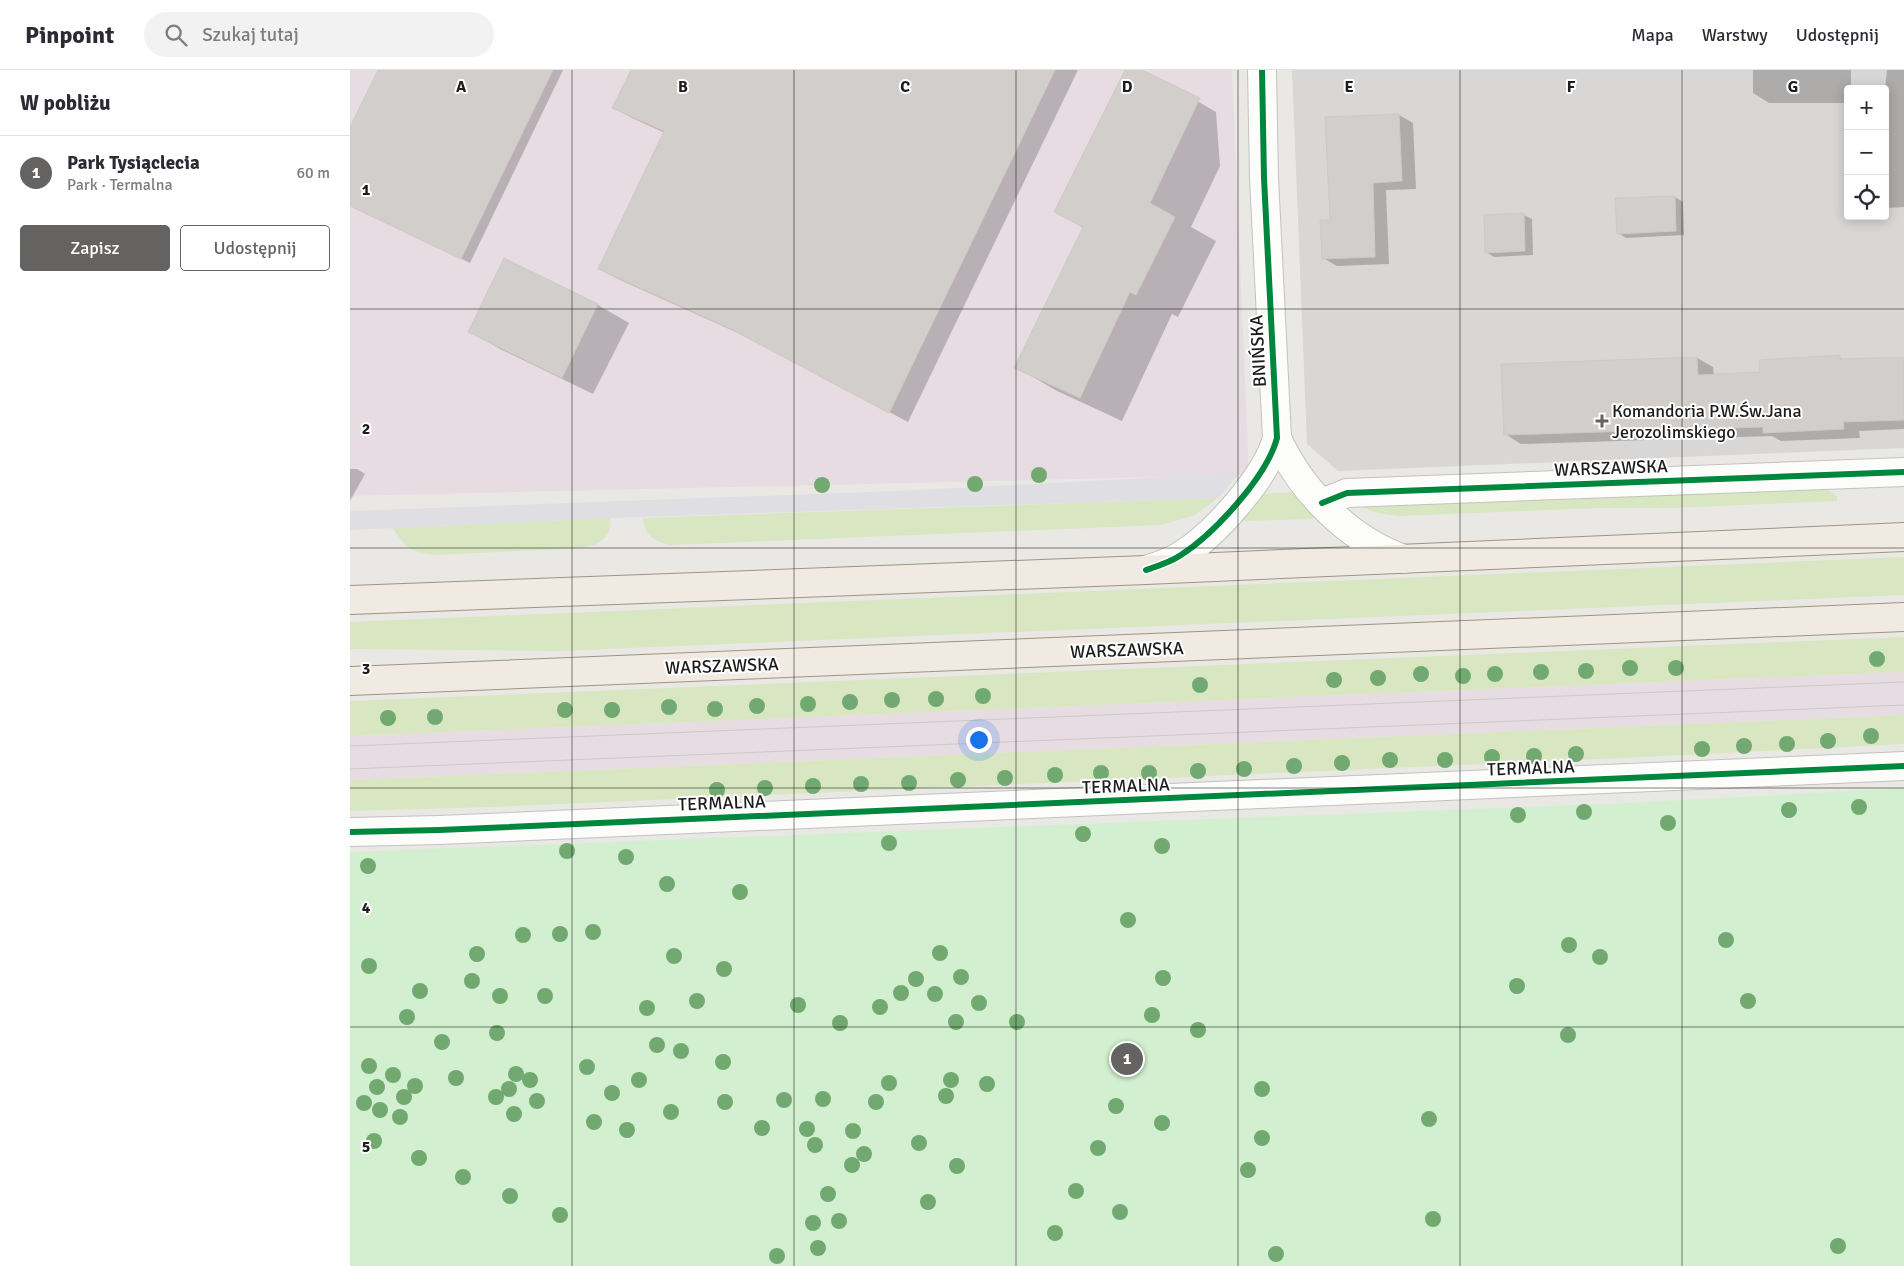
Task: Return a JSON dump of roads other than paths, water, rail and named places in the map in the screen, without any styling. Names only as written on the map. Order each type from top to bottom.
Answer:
[{"type":"main road","points":[[350,600],[1146,570],[1904,537]]},
{"type":"main road","name":"WARSZAWSKA","points":[[350,681],[1904,617]]},
{"type":"street","name":"BNIŃSKA","points":[[1262,70],[1264,178],[1277,438],[1283,452],[1310,491],[1341,522],[1357,536],[1384,551],[1404,559]]},
{"type":"street","name":"BNIŃSKA","points":[[1146,570],[1180,556],[1213,530],[1261,474],[1277,438]]},
{"type":"street","name":"WARSZAWSKA","points":[[1322,503],[1347,493],[1904,472]]},
{"type":"street","name":"TERMALNA","points":[[350,832],[439,830],[1904,766]]},
{"type":"tram line","points":[[350,746],[1904,682]]},
{"type":"tram line","points":[[350,769],[1904,705]]},
{"type":"place","name":"Komandoria P.W.Św.Jana Jerozolimskiego","points":[[1602,421]]},
{"type":"place","name":"Park Tysiąclecia","points":[[1127,1059]]}]
